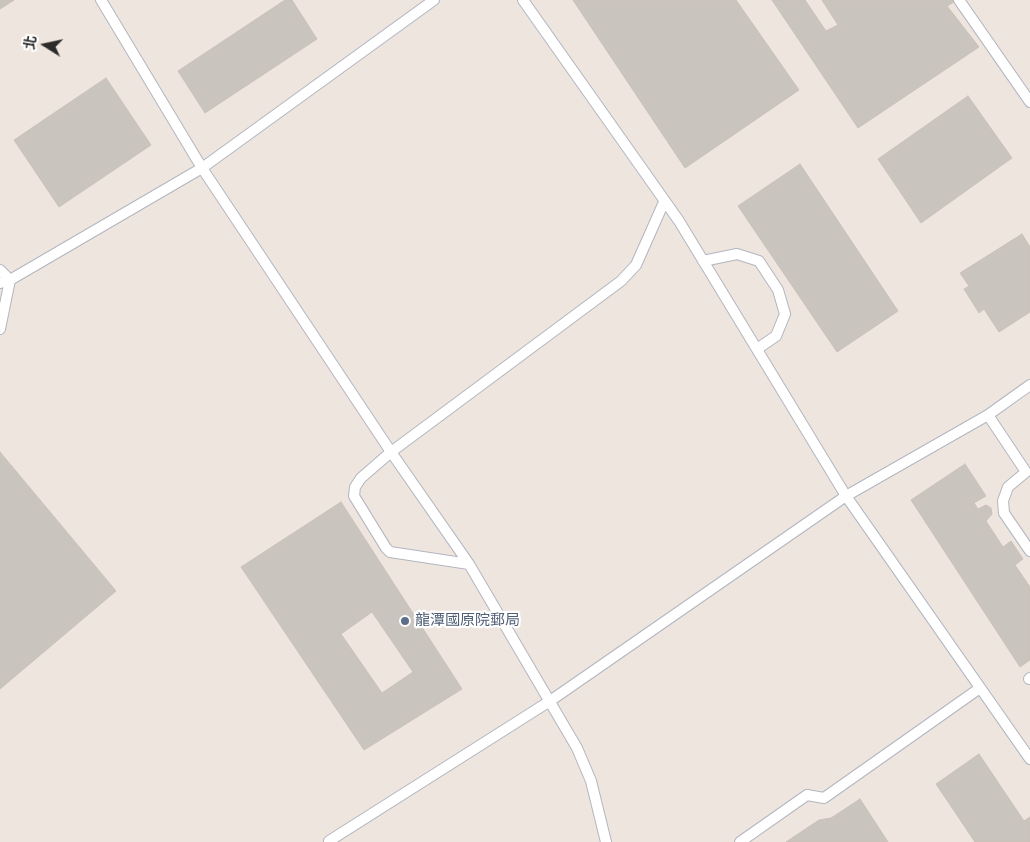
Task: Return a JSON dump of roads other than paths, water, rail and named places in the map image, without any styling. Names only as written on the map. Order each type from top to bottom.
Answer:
[{"type":"lane","points":[[101,0],[202,168],[390,452],[469,564],[577,748],[591,781],[606,842]]},
{"type":"lane","points":[[5,281],[202,168],[434,0]]},
{"type":"lane","points":[[523,0],[703,261],[846,496],[1030,759]]},
{"type":"lane","points":[[959,0],[1030,102]]},
{"type":"lane","points":[[469,564],[390,552],[354,496],[355,486],[361,478],[390,452],[620,280],[636,265],[664,202]]},
{"type":"lane","points":[[703,261],[737,254],[759,261],[778,290],[785,314],[776,336],[757,349]]},
{"type":"lane","points":[[0,270],[5,281],[0,329]]},
{"type":"lane","points":[[330,841],[550,701],[846,496],[988,415],[1030,385]]},
{"type":"lane","points":[[988,415],[1026,472],[1008,487],[1003,501],[1004,513],[1030,551]]},
{"type":"lane","points":[[740,842],[806,795],[824,798],[980,688]]},
{"type":"place","name":"龍潭國原院郵局","points":[[405,621]]}]
